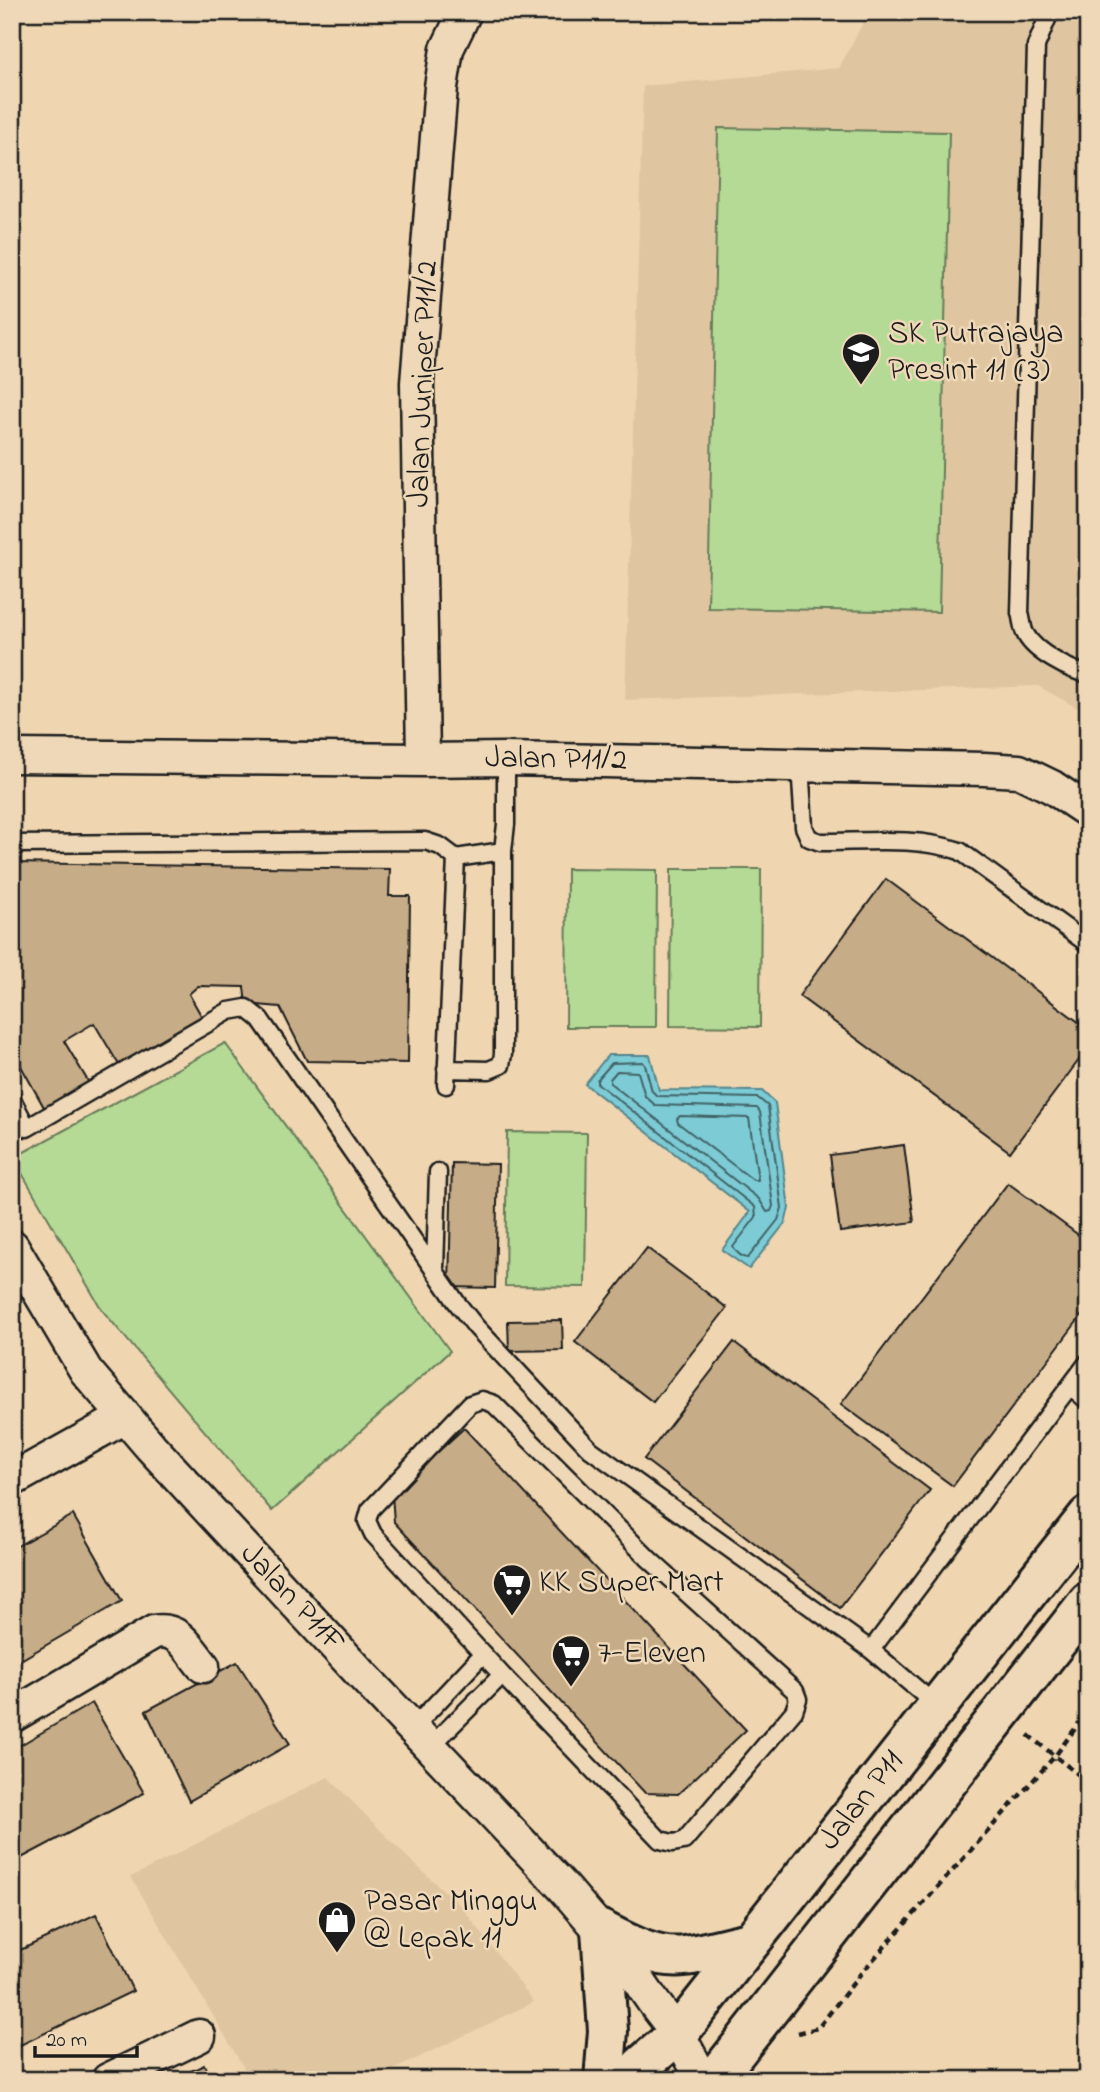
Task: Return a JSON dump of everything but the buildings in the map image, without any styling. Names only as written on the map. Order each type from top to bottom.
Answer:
[{"type":"main road","name":"Jalan P11","points":[[629,2080],[678,2034],[1088,1516]]},
{"type":"main road","name":"Jalan P11","points":[[714,2080],[1088,1602]]},
{"type":"main road","points":[[601,1930],[633,1946],[662,1954],[683,1956],[751,1942]]},
{"type":"main road","points":[[601,1930],[608,2031],[604,2080]]},
{"type":"street","name":"Jalan Juniper P11/2","points":[[423,760],[417,383],[441,87],[447,49],[465,12]]},
{"type":"street","name":"Jalan P11/2","points":[[12,756],[506,759],[1019,771],[1052,787],[1088,811]]},
{"type":"street","name":"Jalan P11F","points":[[12,1246],[86,1371],[125,1417],[601,1930],[678,2034],[703,2080]]},
{"type":"street","points":[[12,1480],[125,1417]]},
{"type":"street","points":[[12,1717],[154,1632],[164,1630],[175,1633],[203,1666]]},
{"type":"street","points":[[107,2080],[199,2036]]},
{"type":"lane","points":[[1050,12],[1036,46],[1020,613],[1026,635],[1039,649],[1073,672],[1088,674]]},
{"type":"lane","points":[[456,858],[446,1077],[489,1070],[501,1065],[506,759]]},
{"type":"lane","points":[[800,765],[804,827],[809,838],[820,842],[920,842],[943,845],[960,851],[1088,944]]},
{"type":"lane","points":[[12,844],[425,841],[440,846],[456,858],[503,851]]},
{"type":"lane","points":[[12,1099],[20,1132],[229,1012],[247,1008],[260,1019],[457,1303],[590,1449],[871,1650],[937,1706]]},
{"type":"lane","points":[[435,1269],[438,1172]]},
{"type":"lane","points":[[871,1650],[1088,1362]]},
{"type":"lane","points":[[1070,1386],[1088,1401]]},
{"type":"lane","points":[[482,1400],[494,1404],[649,1559],[795,1691],[798,1699],[794,1711],[684,1840],[673,1843],[660,1840],[502,1675],[373,1534],[368,1521],[370,1510],[470,1404],[482,1400]]},
{"type":"lane","points":[[421,1738],[483,1654]]},
{"type":"lane","points":[[421,1738],[502,1675]]},
{"type":"path","points":[[787,2035],[818,2028],[862,1972],[1055,1756],[1088,1712]]},
{"type":"path","points":[[1001,1713],[1088,1782]]},
{"type":"shaded area","name":"SK Putrajaya Presint 11 (3)","points":[[869,12],[1088,12],[1088,714],[1038,686],[625,700],[643,86],[839,68]]},
{"type":"shaded area","name":"Pasar Minggu @ Lepak 11","points":[[328,1777],[408,1858],[462,1907],[534,2002],[372,2080],[251,2080],[131,1877]]},
{"type":"green space","points":[[718,128],[949,132],[939,612],[708,608]]},
{"type":"green space","points":[[567,869],[657,870],[656,1027],[566,1027]]},
{"type":"green space","points":[[671,869],[761,869],[760,1027],[670,1026]]},
{"type":"green space","points":[[225,1043],[450,1351],[272,1511],[102,1310],[13,1158]]},
{"type":"green space","points":[[507,1132],[587,1133],[585,1287],[505,1286]]},
{"type":"water","points":[[608,1055],[650,1055],[659,1090],[762,1091],[775,1103],[789,1208],[785,1223],[749,1269],[722,1250],[750,1212],[585,1084]]},
{"type":"place","name":"SK Putrajaya Presint 11 (3)","points":[[861,386]]},
{"type":"place","name":"KK Super Mart","points":[[512,1617]]},
{"type":"place","name":"7-Eleven","points":[[571,1688]]},
{"type":"place","name":"Pasar Minggu @ Lepak 11","points":[[337,1954]]}]
